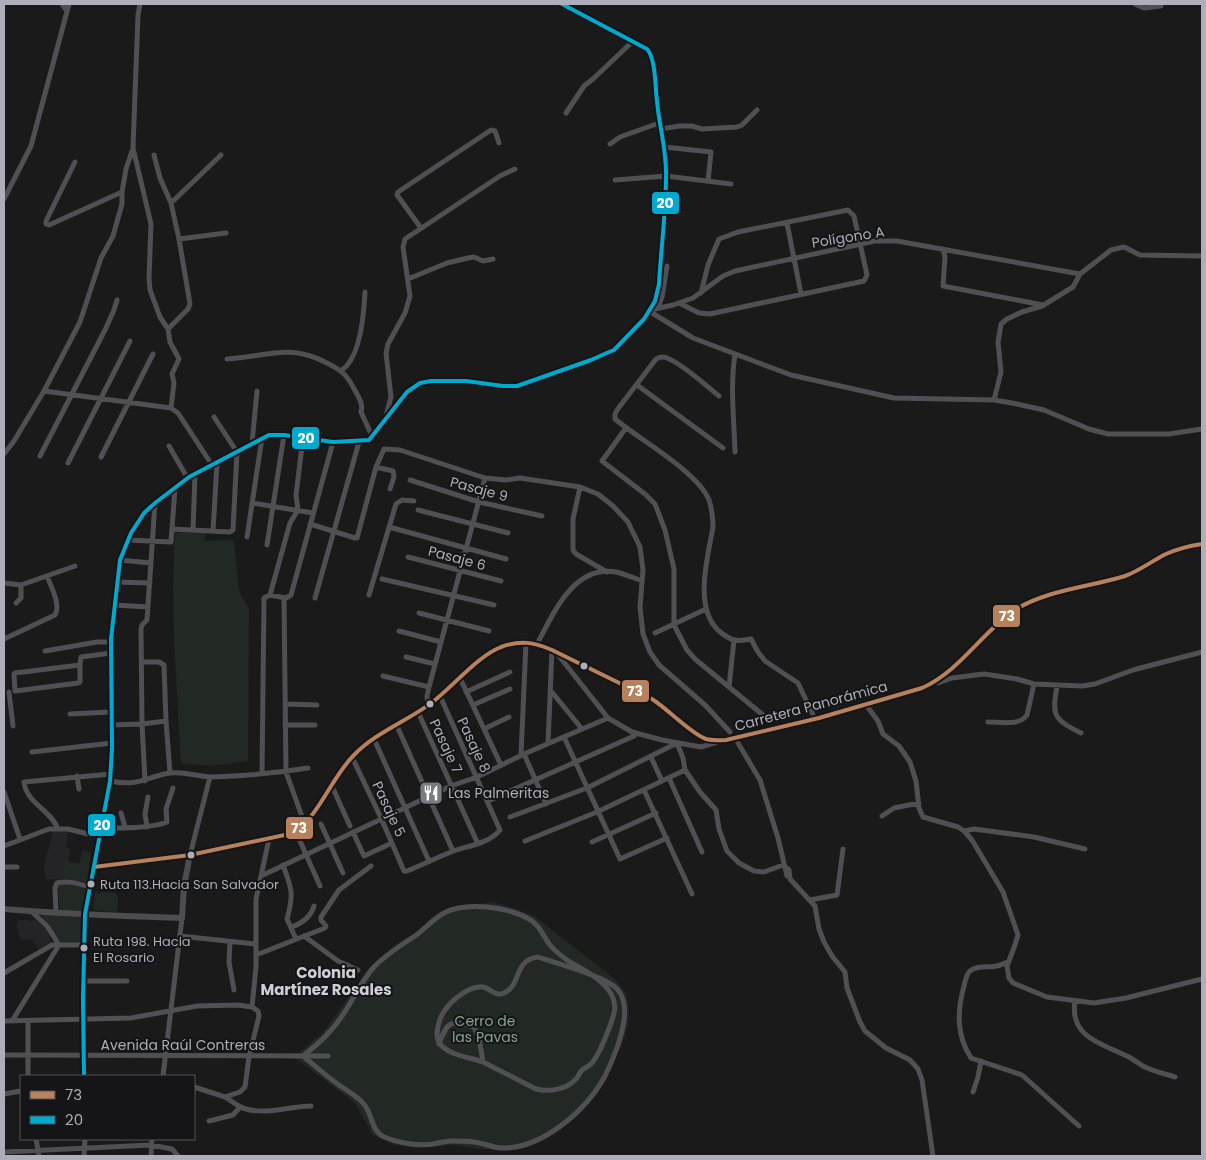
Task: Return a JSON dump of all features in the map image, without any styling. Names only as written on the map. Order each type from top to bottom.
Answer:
[{"type":"main road","points":[[4,909],[32,912],[182,918],[184,886],[190,855],[94,867],[85,914]]},
{"type":"street","points":[[62,4],[67,11]]},
{"type":"street","points":[[4,199],[31,146],[69,4]]},
{"type":"street","points":[[140,4],[138,14],[133,148],[151,224],[150,290],[160,317],[168,329],[170,342],[179,359],[172,374],[174,383],[171,408]]},
{"type":"street","points":[[94,867],[110,781],[112,743],[111,642],[120,560],[127,540],[144,512],[196,474],[269,435],[284,435],[333,442],[369,440],[407,392],[420,383],[466,381],[517,386],[591,360],[614,350],[644,319],[650,309],[659,284],[666,176],[664,147],[659,123],[651,56],[647,49],[562,4]]},
{"type":"street","points":[[1135,4],[1144,8],[1161,6]]},
{"type":"street","points":[[566,113],[584,86],[632,42]]},
{"type":"street","points":[[661,129],[679,126],[702,129],[737,128],[757,110]]},
{"type":"street","points":[[610,144],[620,137],[659,123]]},
{"type":"street","points":[[421,228],[397,195],[398,192],[491,130],[495,131],[499,143]]},
{"type":"street","points":[[664,147],[711,152],[708,181]]},
{"type":"street","points":[[4,454],[14,441],[44,390],[80,322],[101,258],[113,236],[122,204],[126,169],[133,148]]},
{"type":"street","points":[[154,155],[160,178],[171,203],[190,304],[188,309],[168,329]]},
{"type":"street","points":[[171,203],[222,155]]},
{"type":"street","points":[[75,162],[46,224],[49,225],[122,192]]},
{"type":"street","points":[[386,419],[391,397],[386,353],[388,344],[409,303],[410,296],[403,243],[405,239],[500,176],[515,169]]},
{"type":"street","points":[[615,180],[666,176],[730,184]]},
{"type":"street","points":[[680,302],[698,313],[710,314],[864,281],[867,275],[854,216],[848,210],[738,232],[719,238],[708,265],[702,292]]},
{"type":"street","points":[[787,223],[801,294]]},
{"type":"street","points":[[179,239],[226,233]]},
{"type":"street","name":"Polígono A","points":[[650,309],[693,298],[723,276],[735,271],[875,241],[896,241],[1080,274]]},
{"type":"street","points":[[994,400],[1001,372],[998,342],[1001,324],[1007,319],[1044,305],[1073,287],[1080,274],[1111,250],[1124,247],[1140,255],[1202,256]]},
{"type":"street","points":[[942,249],[945,257],[943,286],[1044,305]]},
{"type":"street","points":[[408,279],[447,263],[468,258],[493,259]]},
{"type":"street","points":[[658,308],[662,297],[667,266]]},
{"type":"street","points":[[342,370],[348,366],[354,352],[363,317],[365,292]]},
{"type":"street","points":[[40,456],[73,394],[114,310],[117,300]]},
{"type":"street","points":[[650,309],[693,338],[791,375],[894,398],[994,400],[1044,410],[1089,429],[1108,434],[1169,434],[1202,429]]},
{"type":"street","points":[[68,464],[130,341]]},
{"type":"street","points":[[227,359],[282,351],[297,352],[312,355],[342,370],[348,376],[359,397],[362,408],[361,412],[372,436]]},
{"type":"street","points":[[101,457],[153,354]]},
{"type":"street","points":[[735,354],[732,382],[735,452]]},
{"type":"street","points":[[719,396],[677,364],[662,356],[656,359],[615,414],[615,419],[699,483],[708,499],[713,527],[704,578],[706,609],[716,628],[734,640],[739,641],[751,638],[765,661],[798,682],[815,718]]},
{"type":"street","points":[[637,385],[723,448]]},
{"type":"street","points":[[44,390],[171,408],[178,413],[214,464],[213,531]]},
{"type":"street","points":[[252,443],[257,391]]},
{"type":"street","points":[[172,529],[230,532],[233,530],[237,452],[214,417]]},
{"type":"street","points":[[626,428],[602,461],[655,504],[663,523],[674,569],[674,625],[687,650],[695,659],[763,715]]},
{"type":"street","points":[[267,545],[284,435]]},
{"type":"street","points":[[247,537],[262,438]]},
{"type":"street","points":[[270,595],[290,523],[298,510],[296,495],[303,438]]},
{"type":"street","points":[[262,774],[264,600],[266,596],[270,595],[288,598],[291,595],[333,442]]},
{"type":"street","points":[[315,598],[359,442]]},
{"type":"street","points":[[169,446],[188,479]]},
{"type":"street","points":[[310,524],[355,538],[358,536],[376,467],[386,448],[400,450],[485,478],[506,480],[520,478],[580,487],[598,494],[628,522],[640,546],[643,570],[640,607],[643,634],[650,652],[659,666],[705,704],[730,732]]},
{"type":"street","points":[[376,467],[393,472],[394,477],[390,489]]},
{"type":"street","points":[[193,530],[196,474]]},
{"type":"street","points":[[428,705],[429,687],[485,478]]},
{"type":"street","name":"Pasaje 9","points":[[410,480],[479,502],[542,516]]},
{"type":"street","points":[[580,487],[573,519],[572,550],[607,572]]},
{"type":"street","points":[[127,540],[171,542],[175,488]]},
{"type":"street","points":[[370,595],[396,504],[402,500],[414,501]]},
{"type":"street","points":[[145,781],[142,724],[142,627],[147,620],[155,503]]},
{"type":"street","points":[[252,503],[313,513]]},
{"type":"street","points":[[418,510],[508,534]]},
{"type":"street","points":[[389,527],[506,559]]},
{"type":"street","name":"Carretera Panorámica","points":[[526,642],[552,650],[652,699],[702,737],[712,740],[726,740],[866,705],[922,688],[935,682],[956,665],[1004,619],[1028,603],[1050,595],[1127,575],[1171,552],[1202,544]]},
{"type":"street","name":"Pasaje 6","points":[[408,557],[501,581]]},
{"type":"street","points":[[120,560],[151,563]]},
{"type":"street","points":[[4,583],[21,585],[75,566]]},
{"type":"street","points":[[537,644],[572,586],[583,578],[596,572],[616,572],[642,581]]},
{"type":"street","points":[[4,638],[55,615],[58,610],[57,604],[47,576]]},
{"type":"street","points":[[382,579],[494,605]]},
{"type":"street","points":[[117,582],[150,583]]},
{"type":"street","points":[[16,604],[21,598],[21,585]]},
{"type":"street","points":[[284,598],[286,772],[305,825]]},
{"type":"street","points":[[114,605],[148,607]]},
{"type":"street","points":[[655,633],[706,609]]},
{"type":"street","points":[[419,613],[489,631]]},
{"type":"street","points":[[399,631],[441,642]]},
{"type":"street","points":[[729,687],[734,640]]},
{"type":"street","points":[[45,650],[97,642],[111,642]]},
{"type":"street","points":[[210,777],[190,855],[296,832],[305,825],[337,774],[352,757],[374,739],[428,705],[494,651],[509,644],[526,642],[523,754],[546,804]]},
{"type":"street","points":[[548,743],[552,650]]},
{"type":"street","points":[[935,682],[984,674],[1017,679],[1034,684],[1057,686],[1095,684],[1133,670],[1202,652]]},
{"type":"street","points":[[558,653],[608,718],[636,733],[701,747],[726,740]]},
{"type":"street","points":[[10,692],[78,683],[80,682],[81,657],[111,654]]},
{"type":"street","points":[[406,657],[435,664]]},
{"type":"street","points":[[142,662],[159,662],[164,665],[170,773]]},
{"type":"street","points":[[13,726],[10,692],[15,673],[80,665]]},
{"type":"street","points":[[466,692],[510,672]]},
{"type":"street","points":[[383,676],[429,687]]},
{"type":"street","points":[[460,678],[501,765]]},
{"type":"street","points":[[988,722],[1019,722],[1024,719],[1027,715],[1034,684]]},
{"type":"street","points":[[1057,686],[1054,714],[1064,725],[1081,733]]},
{"type":"street","points":[[473,705],[510,689]]},
{"type":"street","points":[[551,691],[582,729]]},
{"type":"street","name":"Pasaje 8","points":[[440,696],[500,830],[497,834],[478,844]]},
{"type":"street","points":[[285,704],[317,706]]},
{"type":"street","points":[[866,705],[878,721],[883,734],[899,746],[910,762],[916,781],[920,813],[923,817],[958,827],[964,831],[972,840],[1004,892],[1017,931],[1016,945],[1007,966],[1009,978],[1016,985],[1047,997],[1094,1002],[1114,1000],[1202,979]]},
{"type":"street","points":[[70,714],[111,712]]},
{"type":"street","name":"Pasaje 7","points":[[418,712],[478,844]]},
{"type":"street","points":[[484,729],[509,717]]},
{"type":"street","points":[[261,876],[428,796],[608,718]]},
{"type":"street","points":[[112,725],[166,721]]},
{"type":"street","points":[[286,725],[315,725]]},
{"type":"street","points":[[396,726],[453,851]]},
{"type":"street","points":[[488,801],[576,763],[634,736],[636,733]]},
{"type":"street","points":[[564,736],[620,859],[667,838]]},
{"type":"street","points":[[374,739],[429,861],[453,851],[478,844]]},
{"type":"street","points":[[32,752],[112,743]]},
{"type":"street","points":[[510,817],[587,788],[677,743]]},
{"type":"street","points":[[677,743],[685,770],[700,792],[715,806],[719,829],[727,851],[739,863],[754,871],[764,872],[783,866]]},
{"type":"street","points":[[738,743],[760,780],[778,838],[783,866],[787,876]]},
{"type":"street","name":"Pasaje 5","points":[[352,757],[404,871],[429,861]]},
{"type":"street","points":[[651,757],[662,781]]},
{"type":"street","points":[[110,781],[133,784],[170,773],[210,777],[286,772],[308,768]]},
{"type":"street","points":[[525,841],[597,812],[685,770]]},
{"type":"street","points":[[58,829],[56,823],[30,797],[24,788],[24,782],[110,774]]},
{"type":"street","points":[[77,776],[78,789]]},
{"type":"street","points":[[669,778],[702,852]]},
{"type":"street","points":[[331,784],[350,826]]},
{"type":"street","points":[[102,827],[153,827],[167,822],[166,809],[173,788]]},
{"type":"street","points":[[644,790],[692,894]]},
{"type":"street","points":[[4,792],[20,839]]},
{"type":"street","points":[[147,827],[144,814],[148,797]]},
{"type":"street","points":[[882,816],[894,808],[919,804]]},
{"type":"street","points":[[121,813],[126,827]]},
{"type":"street","points":[[592,842],[656,813]]},
{"type":"street","points":[[321,824],[343,873]]},
{"type":"street","points":[[4,846],[49,829],[68,829],[100,837]]},
{"type":"street","points":[[964,831],[974,829],[1034,837],[1085,849]]},
{"type":"street","points":[[296,832],[320,886]]},
{"type":"street","points":[[353,832],[364,856],[392,843]]},
{"type":"street","points":[[252,1006],[255,990],[256,899],[269,839]]},
{"type":"street","points":[[810,900],[837,895],[840,887],[843,849]]},
{"type":"street","points":[[283,865],[293,895],[288,919],[296,939]]},
{"type":"street","points":[[256,955],[325,928],[326,926],[321,917],[339,890],[371,866]]},
{"type":"street","points":[[783,866],[789,870],[790,879],[815,906],[819,929],[824,942],[845,972],[848,988],[865,1031],[886,1048],[910,1060],[918,1069],[922,1080],[933,1156]]},
{"type":"street","points":[[4,867],[17,867]]},
{"type":"street","points":[[56,912],[55,888],[57,883],[73,882],[90,887]]},
{"type":"street","points":[[292,927],[306,919],[313,912],[314,906]]},
{"type":"street","points":[[596,978],[583,968],[569,961],[550,945],[538,925],[528,918],[489,907],[458,908],[440,916],[387,955],[374,967],[361,983],[325,1039],[303,1056],[365,1104],[372,1125],[382,1136],[395,1141],[418,1144],[451,1141],[473,1142],[499,1148],[520,1146],[565,1124],[584,1105],[604,1078],[614,1058],[621,1034],[624,1003],[619,990],[607,981],[596,978],[538,957],[525,960],[510,989],[505,993],[494,994],[485,987],[480,986],[458,997],[444,1010],[437,1029],[437,1036],[439,1044],[452,1053],[483,1062],[536,1089],[543,1091],[559,1088],[575,1081],[582,1070],[591,1064],[615,1011],[615,1004],[610,991],[596,978]]},
{"type":"street","points":[[32,912],[48,926],[59,945]]},
{"type":"street","points":[[84,1075],[83,981],[85,914]]},
{"type":"street","points":[[163,1075],[182,918]]},
{"type":"street","points":[[180,936],[255,944]]},
{"type":"street","points":[[304,936],[338,962],[358,970]]},
{"type":"street","points":[[230,942],[229,962],[234,990]]},
{"type":"street","points":[[4,973],[52,945],[84,945]]},
{"type":"street","points":[[12,1021],[59,945]]},
{"type":"street","points":[[1008,962],[975,969],[966,977],[959,1002],[958,1024],[962,1038],[971,1058],[1022,1075],[1079,1126]]},
{"type":"street","points":[[83,981],[127,981]]},
{"type":"street","points":[[1075,1001],[1073,1012],[1075,1019],[1086,1035],[1095,1043],[1129,1057],[1146,1068],[1176,1077]]},
{"type":"street","points":[[4,1021],[131,1018],[198,1006],[252,1006],[258,1011],[259,1016],[249,1057],[245,1087],[240,1092],[225,1097]]},
{"type":"street","points":[[28,1021],[28,1075]]},
{"type":"street","points":[[439,1044],[448,1025],[456,1023],[474,1027],[479,1038],[483,1062]]},
{"type":"street","name":"Avenida Raúl Contreras","points":[[4,1055],[328,1056]]},
{"type":"street","points":[[973,1092],[981,1061]]},
{"type":"street","points":[[195,1087],[225,1097],[246,1109],[264,1111],[311,1106]]},
{"type":"street","points":[[4,1094],[20,1091]]},
{"type":"street","points":[[209,1121],[233,1115],[240,1107]]},
{"type":"street","points":[[36,1140],[39,1153]]},
{"type":"street","points":[[84,1156],[85,1140]]},
{"type":"street","points":[[4,1152],[39,1153],[152,1142],[172,1148],[178,1156]]},
{"type":"street","points":[[151,1156],[152,1142]]},
{"type":"shaded area","points":[[53,831],[68,832],[63,879],[46,879],[44,866]]},
{"type":"shaded area","points":[[34,919],[47,929],[51,942],[38,949],[32,939],[21,939],[16,927],[19,920],[28,920],[30,922]]},
{"type":"green space","points":[[175,533],[205,533],[205,541],[234,540],[239,591],[249,609],[248,761],[211,766],[181,763],[174,641],[173,586]]},
{"type":"green space","points":[[66,848],[70,849],[68,862],[80,863],[82,850],[91,852],[87,882],[63,879]]},
{"type":"green space","points":[[67,884],[86,889],[85,909],[79,911],[60,910],[58,885]]},
{"type":"green space","points":[[101,892],[116,893],[115,895],[118,896],[117,912],[93,910],[95,893],[100,894]]},
{"type":"green space","name":"Cerro de las Pavas","points":[[494,902],[533,915],[615,979],[626,993],[629,1009],[625,1037],[602,1086],[569,1123],[545,1139],[524,1148],[507,1150],[480,1149],[454,1145],[419,1148],[395,1145],[373,1135],[355,1103],[294,1057],[324,1031],[370,968],[395,945],[418,931],[449,907]]},
{"type":"green space","points":[[41,914],[81,916],[82,939],[78,945],[66,945],[57,940]]},
{"type":"transit line","name":"20","points":[[84,1075],[85,914],[110,781],[112,748],[111,639],[120,560],[131,533],[144,513],[189,477],[269,435],[284,435],[333,442],[369,440],[407,392],[420,383],[431,381],[466,381],[517,386],[591,360],[614,350],[644,319],[655,301],[659,284],[666,167],[652,59],[647,49],[562,4]]},
{"type":"transit line","name":"73","points":[[94,867],[190,855],[294,833],[312,816],[346,764],[362,747],[430,704],[482,658],[501,647],[514,643],[539,645],[552,650],[652,699],[700,736],[711,740],[726,740],[819,718],[922,688],[948,672],[1003,619],[1027,603],[1054,593],[1125,576],[1170,552],[1202,544]]},
{"type":"place","name":"Las Palmeritas","points":[[431,793]]},
{"type":"place","name":"Ruta 113.Hacia San Salvador","points":[[91,884]]},
{"type":"place","name":"Ruta 198. Hacia El Rosario","points":[[84,948]]},
{"type":"district","name":"Colonia Martínez Rosales","points":[[326,980]]}]
